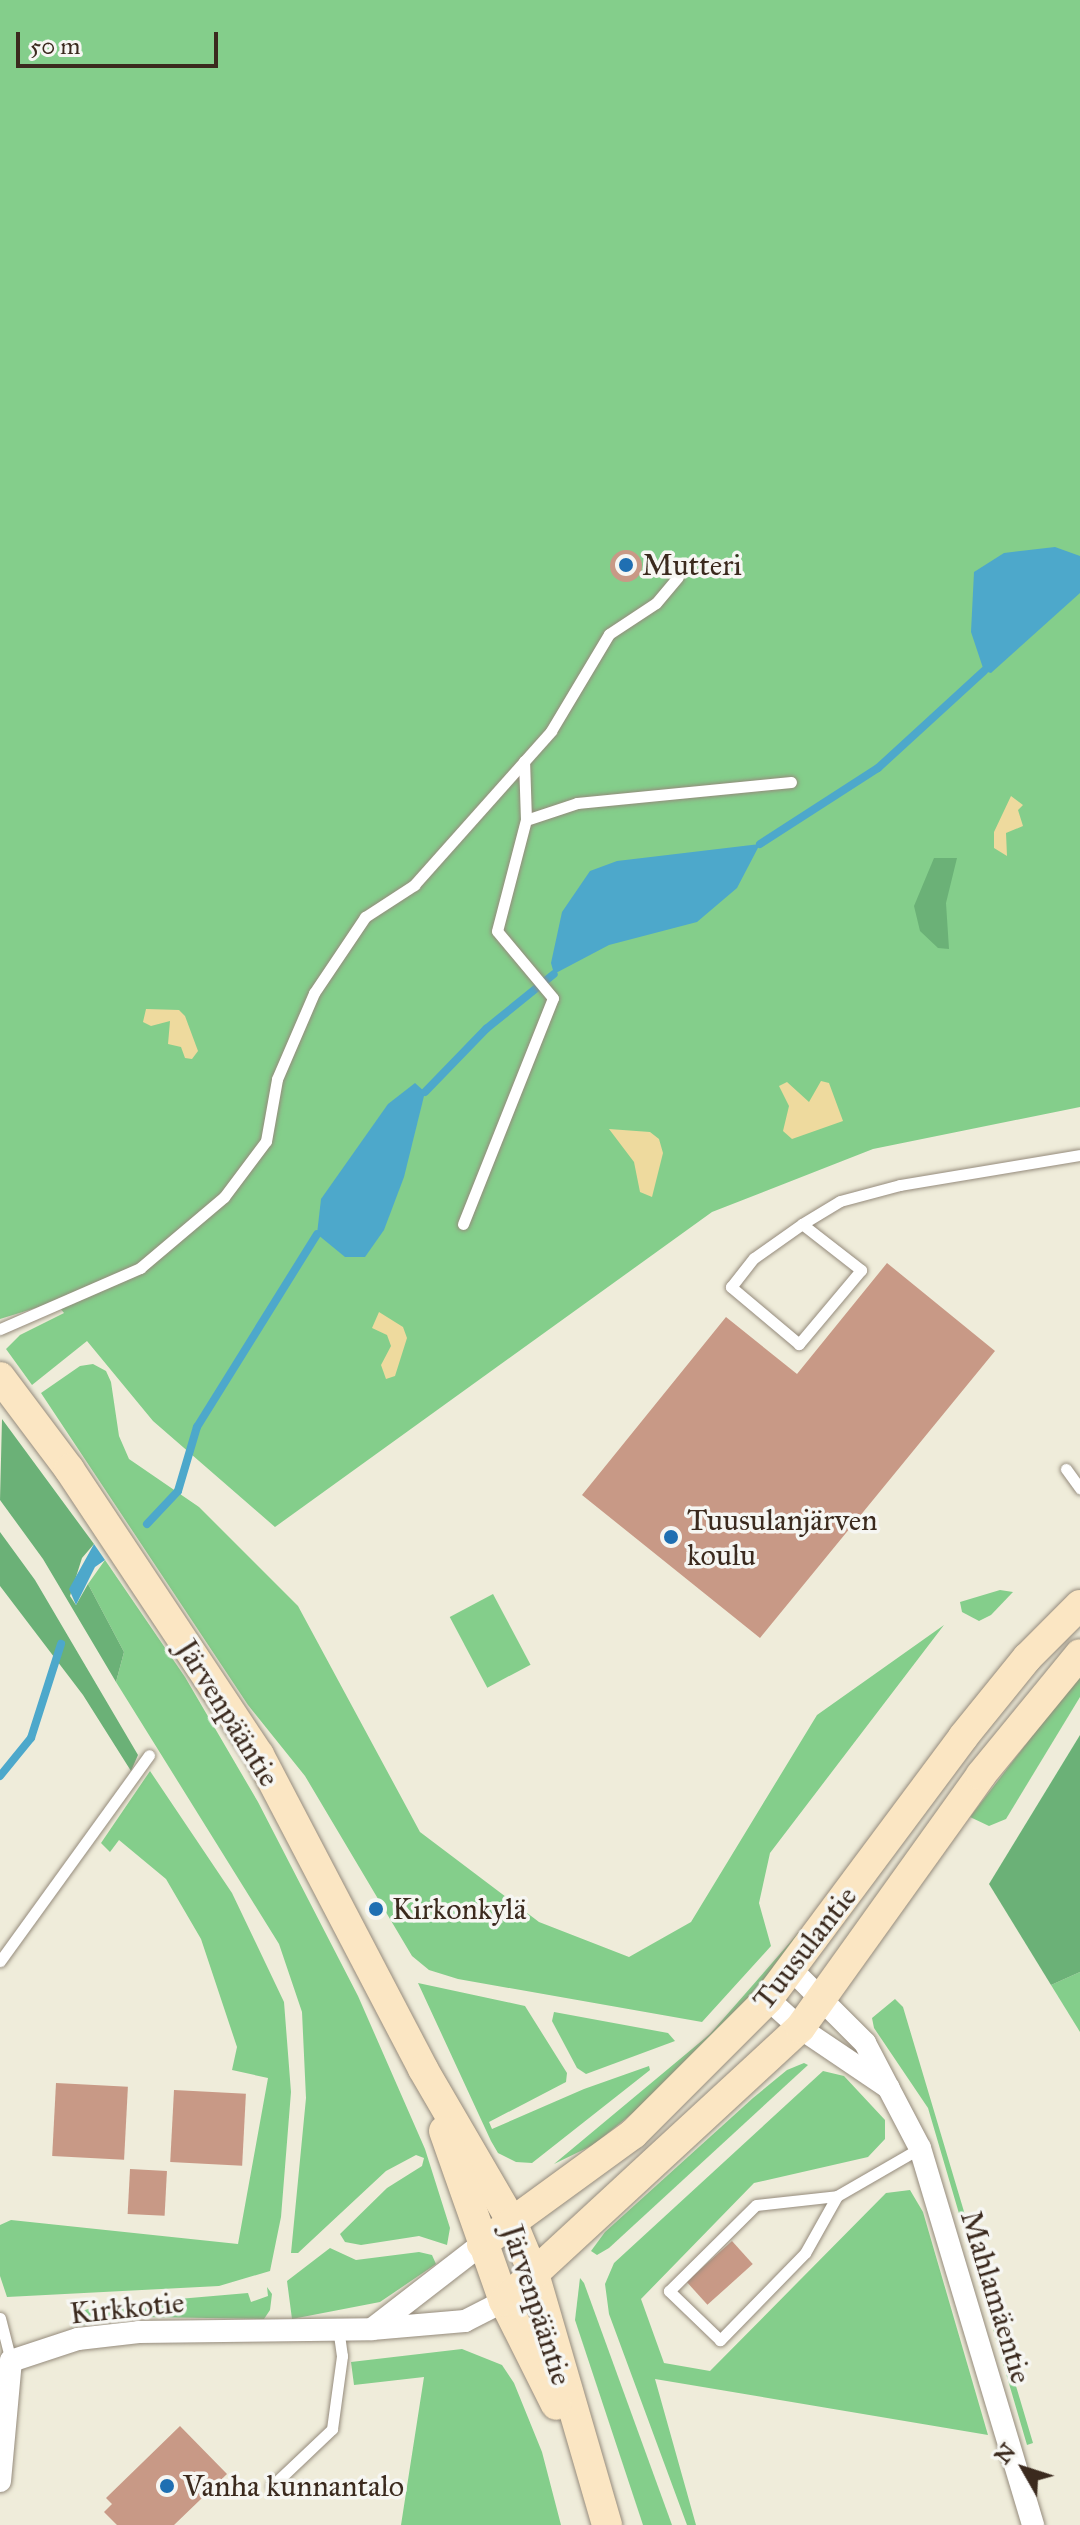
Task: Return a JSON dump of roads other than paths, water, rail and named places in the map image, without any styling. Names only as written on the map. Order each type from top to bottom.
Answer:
[{"type":"main road","name":"Järvenpääntie","points":[[0,1377],[69,1469],[259,1755],[423,2069],[512,2222],[535,2277],[586,2464],[607,2525]]},
{"type":"main road","name":"Tuusulantie","points":[[482,2244],[633,2134],[768,1999],[793,1971],[963,1737],[1027,1658],[1080,1605]]},
{"type":"main road","name":"Tuusulantie","points":[[504,2301],[535,2277],[800,2028],[825,1999],[981,1775],[1080,1654]]},
{"type":"main road","name":"Järvenpääntie","points":[[423,2069],[504,2301],[586,2464]]},
{"type":"street","name":"Mahlamäentie","points":[[793,1971],[825,1999],[865,2043],[894,2091],[920,2148],[1033,2525]]},
{"type":"street","points":[[768,1999],[800,2028],[894,2091]]},
{"type":"street","points":[[372,2329],[482,2244]]},
{"type":"street","name":"Kirkkotie","points":[[11,2361],[78,2339],[139,2332],[372,2329],[465,2321],[504,2301]]},
{"type":"street","points":[[0,2481],[11,2361]]},
{"type":"lane","points":[[0,1329],[140,1268],[224,1197],[266,1141],[277,1079],[309,1004],[365,917],[414,885],[551,731],[609,634],[656,603],[678,577]]},
{"type":"lane","points":[[463,1224],[553,998],[497,931],[526,820],[524,761]]},
{"type":"lane","points":[[526,820],[577,803],[791,782]]},
{"type":"lane","points":[[802,1224],[861,1270],[799,1344],[731,1287],[754,1258],[802,1224],[840,1201],[900,1185],[1080,1155]]},
{"type":"lane","points":[[1066,1469],[1080,1488]]},
{"type":"lane","points":[[0,1961],[149,1755]]},
{"type":"lane","points":[[837,2196],[805,2253],[720,2340],[669,2291],[756,2205],[837,2196],[920,2148]]},
{"type":"lane","points":[[0,2318],[11,2361]]},
{"type":"lane","points":[[272,2486],[332,2429],[342,2356],[338,2329]]},
{"type":"water","points":[[1055,547],[1080,556],[1080,593],[991,673],[984,671],[971,632],[974,572],[1004,553]]},
{"type":"water","points":[[760,844],[737,888],[697,922],[609,945],[554,974],[551,963],[562,912],[590,871],[617,861]]},
{"type":"water","points":[[415,1083],[425,1092],[404,1177],[384,1230],[365,1257],[345,1257],[317,1234],[321,1199],[388,1104]]},
{"type":"water","points":[[94,1544],[105,1560],[95,1567],[76,1605],[69,1589]]},
{"type":"waterway","points":[[760,844],[878,768],[984,671]]},
{"type":"waterway","points":[[425,1092],[486,1029],[554,974]]},
{"type":"waterway","points":[[147,1524],[178,1491],[197,1427],[317,1234]]},
{"type":"waterway","points":[[0,1776],[31,1738],[61,1644]]},
{"type":"place","name":"Mutteri","points":[[626,565]]},
{"type":"place","name":"Tuusulanjärven koulu","points":[[671,1537]]},
{"type":"place","name":"Kirkonkylä","points":[[376,1909]]},
{"type":"place","name":"Vanha kunnantalo","points":[[167,2486]]}]
